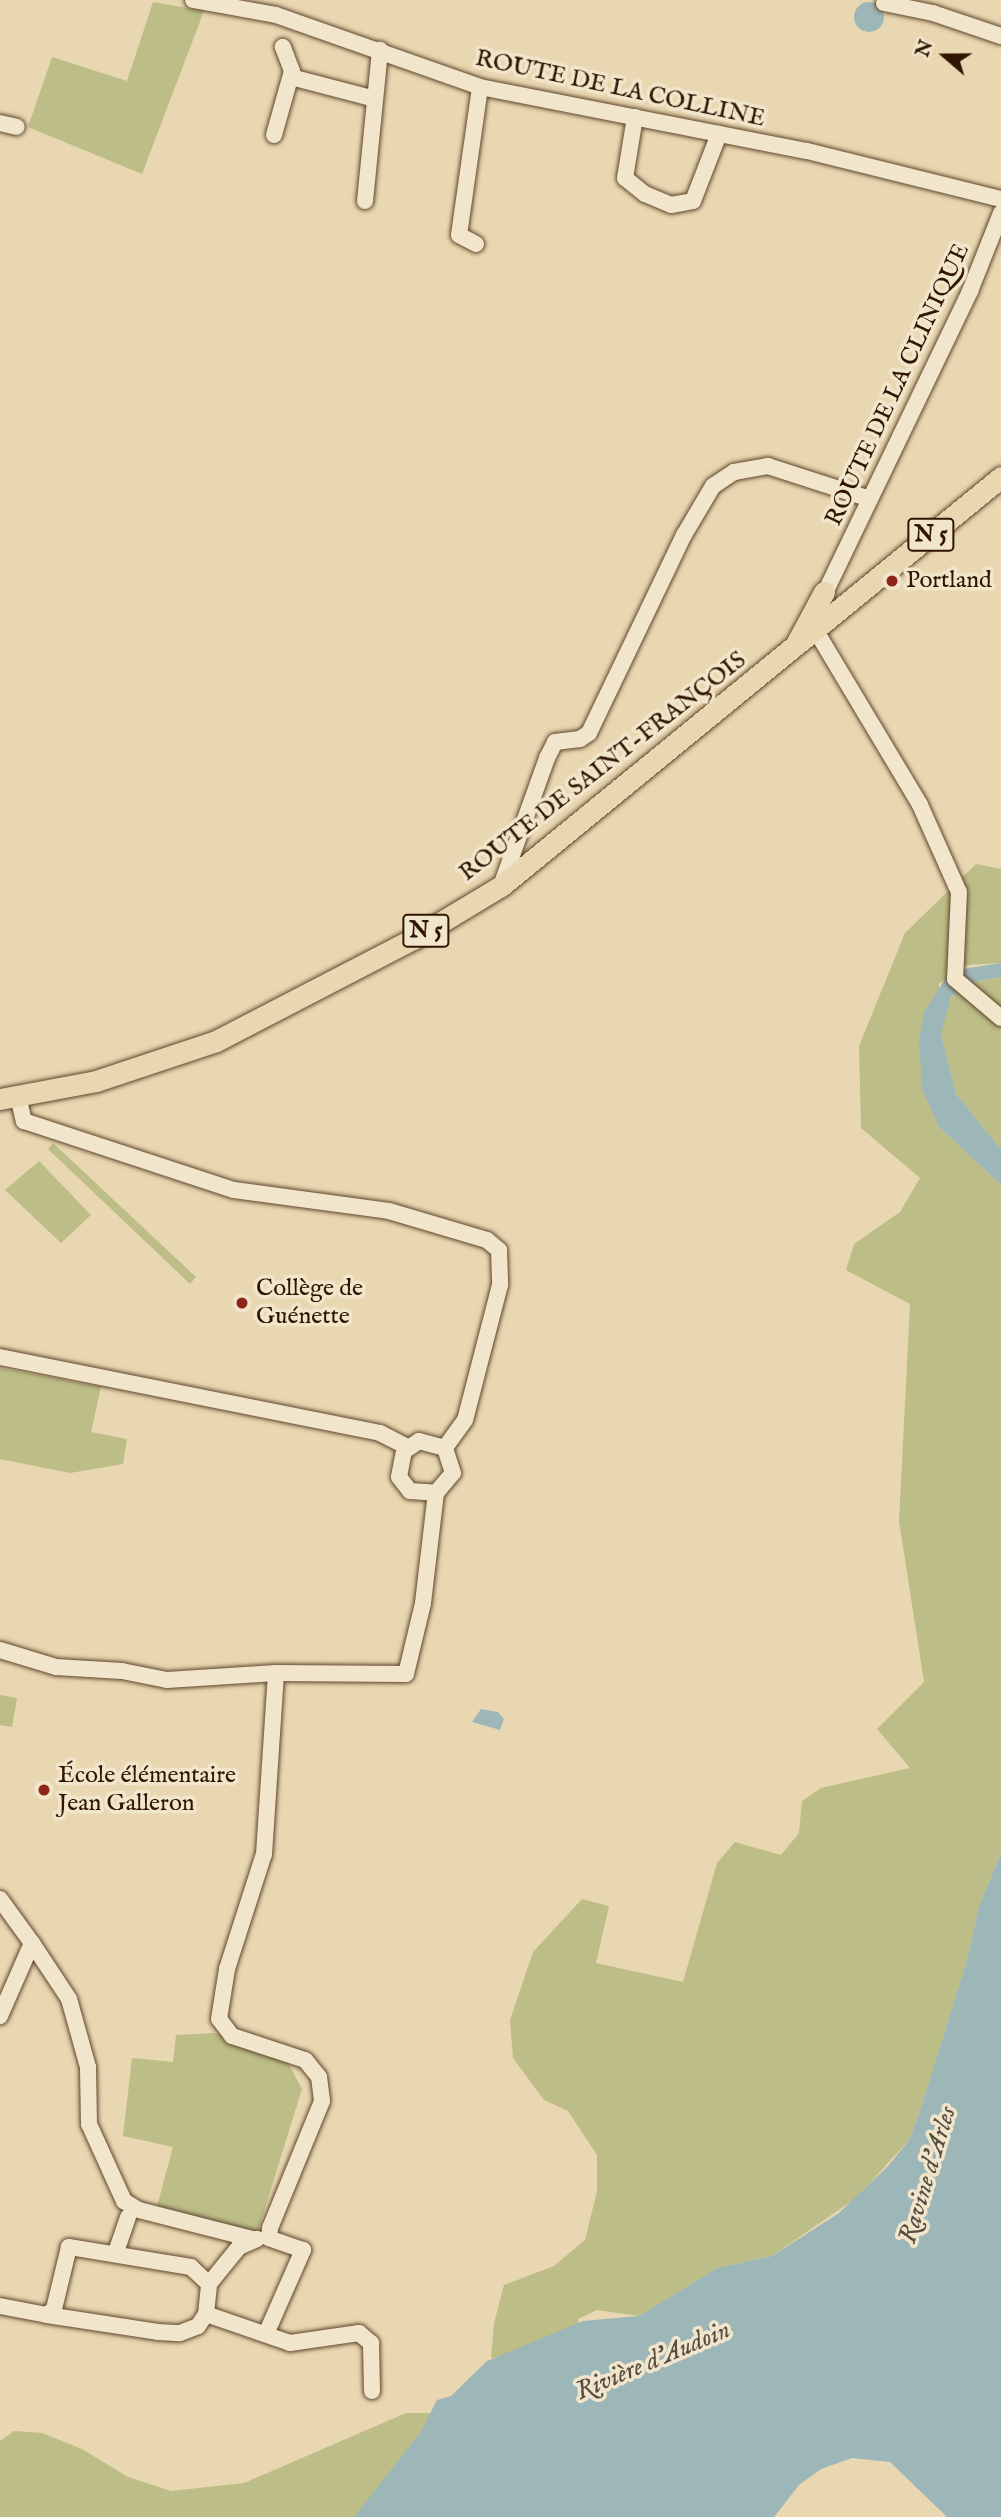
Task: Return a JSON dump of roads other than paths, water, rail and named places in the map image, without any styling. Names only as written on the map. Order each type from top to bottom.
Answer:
[{"type":"main road","name":"ROUTE DE SAINT-FRANÇOIS","points":[[9,1097],[109,1077],[216,1041],[413,939],[502,886],[825,624],[1001,477]]},
{"type":"main road","points":[[792,651],[829,584],[861,594]]},
{"type":"street","name":"ROUTE DE LA COLLINE","points":[[193,0],[276,15],[480,87],[910,174],[1001,199]]},
{"type":"street","points":[[884,3],[941,16],[1001,36]]},
{"type":"street","points":[[274,135],[290,77],[283,47]]},
{"type":"street","points":[[365,201],[380,50]]},
{"type":"street","points":[[290,77],[375,99]]},
{"type":"street","points":[[476,244],[459,235],[480,87]]},
{"type":"street","points":[[635,117],[625,178],[645,194],[671,205],[693,201],[719,134]]},
{"type":"street","points":[[0,123],[17,127]]},
{"type":"street","name":"ROUTE DE LA CLINIQUE","points":[[825,624],[829,584],[970,291],[1001,213]]},
{"type":"street","points":[[502,886],[555,742],[580,739],[589,733],[684,535],[713,486],[751,465],[768,466],[870,499]]},
{"type":"street","points":[[825,624],[920,805],[959,892],[960,932],[953,969],[964,989],[1001,1018]]},
{"type":"street","points":[[9,1097],[24,1121],[234,1190],[389,1211],[487,1240],[499,1250],[500,1285],[465,1420],[445,1448]]},
{"type":"street","points":[[0,1357],[380,1433],[408,1447]]},
{"type":"street","points":[[0,1650],[56,1667],[122,1671],[167,1680],[276,1673],[406,1674],[414,1653],[436,1493],[453,1473],[445,1448],[428,1440],[408,1447],[398,1468],[404,1485],[418,1495],[436,1493]]},
{"type":"street","points":[[0,2306],[180,2333],[198,2326],[206,2314],[209,2284],[220,2266],[261,2239],[322,2101],[319,2077],[305,2060],[232,2036],[219,2019],[227,1969],[264,1854],[276,1673]]},
{"type":"street","points":[[0,1899],[69,1999],[88,2067],[89,2124],[124,2201],[139,2210],[303,2250],[265,2334]]},
{"type":"street","points":[[0,2015],[32,1942]]},
{"type":"street","points":[[116,2252],[128,2217]]},
{"type":"street","points":[[47,2315],[54,2309],[66,2249],[116,2252],[191,2267],[209,2284]]},
{"type":"street","points":[[206,2314],[290,2343],[359,2333],[370,2343],[372,2391]]},
{"type":"water","points":[[869,2],[880,6],[884,17],[880,28],[869,32],[858,28],[854,17],[858,6]]},
{"type":"water","points":[[1001,963],[1001,977],[973,982],[951,997],[941,1034],[956,1094],[1001,1149],[1001,1185],[939,1127],[922,1089],[919,1039],[924,1012],[950,971]]},
{"type":"water","points":[[481,1709],[498,1712],[504,1719],[500,1730],[472,1722]]},
{"type":"water","points":[[1001,1853],[1001,2517],[947,2517],[890,2462],[852,2458],[821,2469],[799,2485],[774,2517],[354,2517],[420,2433],[437,2400],[451,2396],[487,2361],[583,2321],[639,2316],[717,2268],[772,2256],[839,2213],[889,2165],[909,2140],[919,2114],[967,1960],[979,1906]]},
{"type":"place","name":"Portland","points":[[892,581]]},
{"type":"place","name":"Collège de Guénette","points":[[242,1303]]},
{"type":"place","name":"École élémentaire Jean Galleron","points":[[44,1790]]},
{"type":"water label","name":"Ravine d'Arles","points":[[928,2175]]},
{"type":"water label","name":"Rivière d'Audoin","points":[[653,2361]]}]
